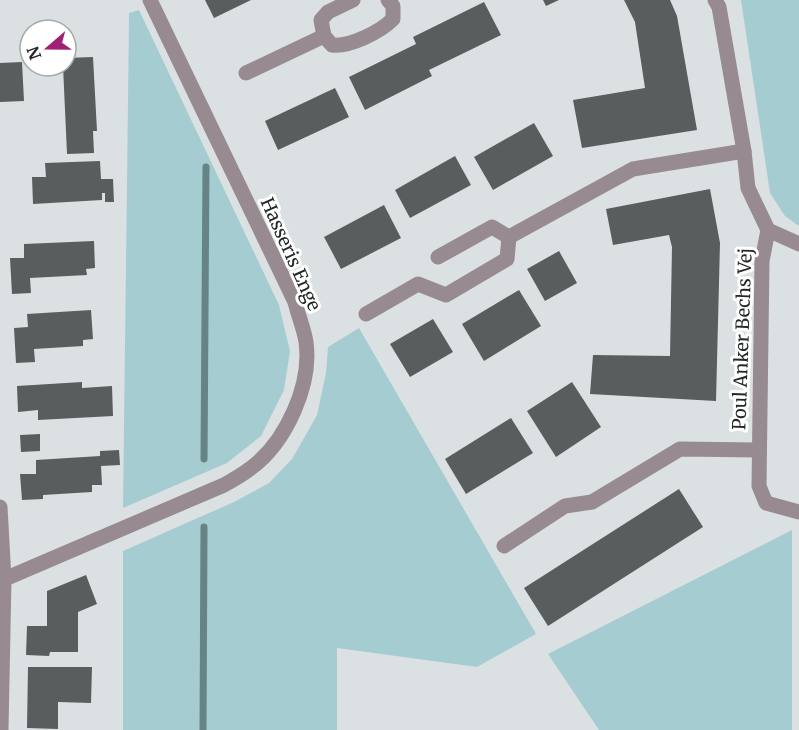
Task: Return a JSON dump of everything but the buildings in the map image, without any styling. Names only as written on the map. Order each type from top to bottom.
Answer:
[{"type":"street","name":"Hasseris Enge","points":[[2,580],[224,485],[252,468],[270,449],[296,412],[305,375],[306,343],[294,302],[150,0]]},
{"type":"street","points":[[353,0],[328,12],[321,20],[324,36],[332,45],[344,47],[386,26],[393,19],[395,2]]},
{"type":"street","name":"Poul Anker Bechs Vej","points":[[715,0],[719,8],[744,151],[748,188],[768,231],[762,261],[759,486],[766,503],[799,512]]},
{"type":"street","points":[[246,73],[324,36]]},
{"type":"street","points":[[509,237],[633,169],[744,151]]},
{"type":"street","points":[[438,257],[492,227],[509,237]]},
{"type":"street","name":"Poul Anker Bechs Vej","points":[[768,231],[799,244]]},
{"type":"street","points":[[366,314],[418,284],[446,295],[507,259],[509,237]]},
{"type":"street","name":"Poul Anker Bechs Vej","points":[[504,546],[565,506],[592,502],[680,449],[758,450]]},
{"type":"street","points":[[0,507],[1,730]]},
{"type":"shaded area","points":[[741,0],[799,0],[799,226],[785,216],[770,193]]},
{"type":"shaded area","points":[[139,10],[279,305],[290,351],[284,390],[261,436],[227,463],[123,508],[129,13]]},
{"type":"shaded area","points":[[359,328],[536,634],[477,667],[337,648],[337,730],[123,730],[123,551],[234,502],[269,483],[292,459],[317,415],[326,373],[328,347]]},
{"type":"shaded area","points":[[792,530],[792,730],[599,730],[548,654]]},
{"type":"waterway","points":[[204,459],[206,167]]},
{"type":"waterway","points":[[203,730],[204,527]]}]
